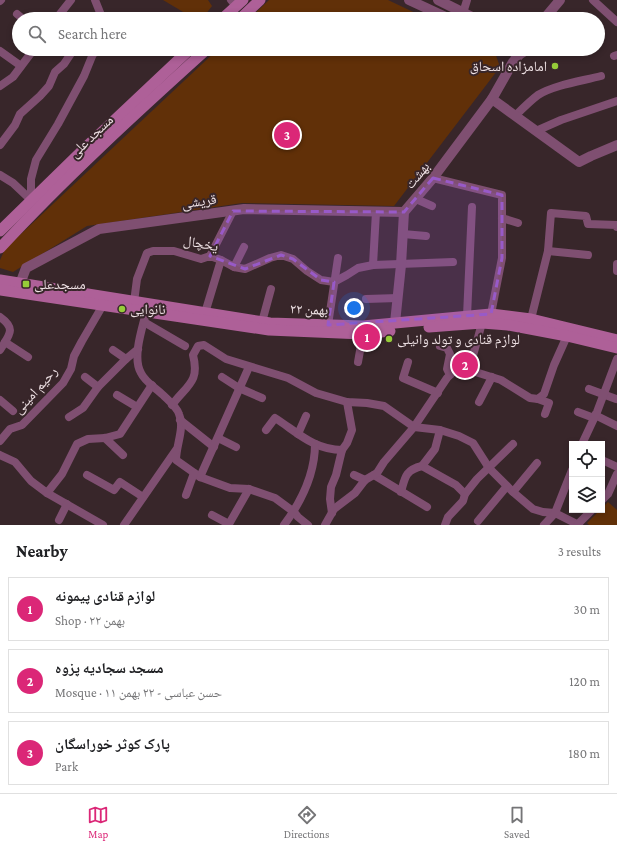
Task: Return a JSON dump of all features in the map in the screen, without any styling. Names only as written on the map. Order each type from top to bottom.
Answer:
[{"type":"main road","points":[[247,12],[260,0]]},
{"type":"main road","points":[[228,12],[237,2]]},
{"type":"main road","name":"مسجد علی","points":[[0,247],[151,92],[184,56]]},
{"type":"main road","name":"مسجد علی","points":[[0,231],[31,200],[151,92],[198,56]]},
{"type":"main road","points":[[0,275],[8,289]]},
{"type":"main road","name":"۲۲ بهمن","points":[[0,280],[8,289],[103,305],[145,317],[269,330],[314,329],[328,325],[362,326],[491,314],[531,319],[617,340]]},
{"type":"main road","name":"۲۲ بهمن","points":[[8,289],[134,302],[262,322],[363,334],[482,323],[508,325],[567,336],[617,348]]},
{"type":"street","points":[[95,0],[100,12]]},
{"type":"street","points":[[409,0],[435,12]]},
{"type":"street","points":[[438,0],[461,12]]},
{"type":"street","points":[[463,12],[466,0]]},
{"type":"street","points":[[550,12],[560,0]]},
{"type":"street","points":[[593,0],[617,22]]},
{"type":"street","points":[[60,12],[67,1]]},
{"type":"street","points":[[0,51],[21,66]]},
{"type":"street","points":[[0,86],[12,77],[29,56]]},
{"type":"street","points":[[0,145],[15,126],[20,114],[49,86],[55,72],[64,64],[69,56]]},
{"type":"street","points":[[31,200],[31,179],[36,160],[58,124],[80,83],[92,56]]},
{"type":"street","name":"بهشت","points":[[404,212],[433,178],[492,99],[515,56]]},
{"type":"street","points":[[515,116],[539,95],[562,85],[601,76]]},
{"type":"street","points":[[492,99],[579,162],[617,145]]},
{"type":"street","points":[[536,131],[561,120],[617,100]]},
{"type":"street","points":[[0,175],[13,183],[31,200]]},
{"type":"street","points":[[433,178],[502,195],[502,258],[491,314]]},
{"type":"street","points":[[416,199],[432,206]]},
{"type":"street","points":[[468,316],[472,207]]},
{"type":"street","name":"قریشی","points":[[8,289],[26,268],[99,229],[244,210],[404,212]]},
{"type":"street","points":[[210,256],[233,211]]},
{"type":"street","points":[[373,265],[376,212]]},
{"type":"street","points":[[395,323],[401,265],[404,212]]},
{"type":"street","points":[[531,319],[548,251],[551,213],[586,216],[588,224],[617,225],[617,227]]},
{"type":"street","points":[[502,218],[518,222]]},
{"type":"street","points":[[403,234],[426,236]]},
{"type":"street","points":[[234,267],[244,247]]},
{"type":"street","name":"یخچال","points":[[134,302],[138,279],[147,253],[153,251],[174,251],[202,259],[210,256],[234,267],[245,269],[281,255],[293,259],[321,280],[334,282]]},
{"type":"street","points":[[548,251],[588,255]]},
{"type":"street","points":[[328,325],[338,258]]},
{"type":"street","points":[[205,313],[221,260]]},
{"type":"street","points":[[334,282],[358,268],[373,265],[453,262]]},
{"type":"street","points":[[617,264],[617,271]]},
{"type":"street","points":[[262,322],[271,289]]},
{"type":"street","points":[[366,299],[398,298]]},
{"type":"street","name":"رحیم امینی","points":[[0,441],[10,429],[22,424],[63,383],[78,348],[103,305]]},
{"type":"street","points":[[0,317],[8,322],[10,328],[9,335],[0,350]]},
{"type":"street","points":[[185,346],[145,317],[138,349],[137,362],[141,374],[179,413],[181,429],[176,450],[176,460],[197,475],[230,488],[249,489],[275,498],[294,512],[306,525]]},
{"type":"street","points":[[469,370],[482,323]]},
{"type":"street","points":[[358,362],[363,334]]},
{"type":"street","points":[[538,399],[544,394],[554,365],[567,336]]},
{"type":"street","points":[[5,342],[28,357]]},
{"type":"street","points":[[172,405],[191,384],[195,375],[193,355],[198,346],[204,345],[226,360],[288,378],[316,393],[347,402],[384,406],[414,427],[440,430],[459,436],[473,444],[489,468],[533,509],[555,513],[578,525],[589,513]]},
{"type":"street","points":[[440,346],[448,348],[450,354],[447,369],[450,375]]},
{"type":"street","points":[[69,417],[83,408],[98,387],[138,349]]},
{"type":"street","points":[[113,350],[126,359]]},
{"type":"street","points":[[583,441],[595,416],[617,358]]},
{"type":"street","points":[[408,362],[403,378],[438,393]]},
{"type":"street","points":[[186,495],[214,447],[249,367]]},
{"type":"street","points":[[325,525],[332,512],[339,505],[355,493],[365,480],[377,473],[384,462],[414,427],[454,371],[469,370],[501,380],[530,398],[549,403],[545,414]]},
{"type":"street","points":[[85,377],[98,387]]},
{"type":"street","points":[[222,377],[239,388],[262,398]]},
{"type":"street","points":[[479,402],[492,377]]},
{"type":"street","points":[[47,493],[62,474],[77,444],[88,439],[106,438],[120,434],[152,385]]},
{"type":"street","points":[[589,389],[616,399]]},
{"type":"street","points":[[117,395],[138,407]]},
{"type":"street","points":[[0,400],[13,411]]},
{"type":"street","points":[[332,512],[330,499],[332,487],[342,450],[352,430],[347,402]]},
{"type":"street","points":[[578,412],[595,416],[617,426]]},
{"type":"street","points":[[298,434],[306,416]]},
{"type":"street","points":[[266,430],[275,418],[316,444],[330,450],[342,450]]},
{"type":"street","points":[[180,420],[214,447]]},
{"type":"street","points":[[401,492],[407,474],[413,468],[422,466],[435,449],[440,430]]},
{"type":"street","points":[[106,438],[123,455]]},
{"type":"street","points":[[218,438],[236,447]]},
{"type":"street","points":[[284,525],[294,512],[304,490],[314,462],[316,444]]},
{"type":"street","points":[[445,525],[448,517],[463,501],[465,494],[477,479],[513,444]]},
{"type":"street","points":[[124,525],[176,450]]},
{"type":"street","points":[[0,455],[15,462],[31,480],[47,493],[103,525]]},
{"type":"street","points":[[605,461],[617,467]]},
{"type":"street","points":[[513,492],[537,463]]},
{"type":"street","points":[[422,466],[456,485],[465,494]]},
{"type":"street","points":[[605,497],[608,494],[617,474]]},
{"type":"street","points":[[87,475],[114,490],[120,482],[143,497]]},
{"type":"street","points":[[354,475],[365,480]]},
{"type":"street","points":[[374,475],[427,507]]},
{"type":"street","points":[[544,525],[555,513],[569,477]]},
{"type":"street","points":[[478,522],[507,486]]},
{"type":"street","points":[[212,515],[229,524],[249,489]]},
{"type":"street","points":[[59,520],[67,504]]},
{"type":"highlighted area","points":[[433,178],[502,195],[502,258],[491,314],[328,325],[334,282],[321,280],[293,259],[281,255],[245,269],[210,256],[233,211],[404,212]]},
{"type":"shaded area","points":[[163,0],[208,0],[212,6],[207,12],[183,12]]},
{"type":"shaded area","points":[[269,0],[388,0],[413,12],[256,12]]},
{"type":"shaded area","points":[[211,56],[496,56],[500,67],[394,206],[242,203],[87,226],[13,272],[0,268],[0,260],[5,249]]},
{"type":"shaded area","points":[[608,502],[617,510],[617,525],[589,525],[587,523],[597,513],[605,513],[605,505]]},
{"type":"place","name":"امامزاده اسحاق","points":[[555,66]]},
{"type":"place","name":"پارک کوثر خوراسگان","points":[[287,135]]},
{"type":"place","name":"مسجدعلی","points":[[26,284]]},
{"type":"place","name":"نانوایی","points":[[122,309]]},
{"type":"place","name":"لوازم قنادی پیمونه","points":[[367,337]]},
{"type":"place","name":"لوازم قنادی و تولد وانیلی","points":[[389,339]]},
{"type":"place","name":"مسجد سجادیه پزوه","points":[[465,365]]}]
